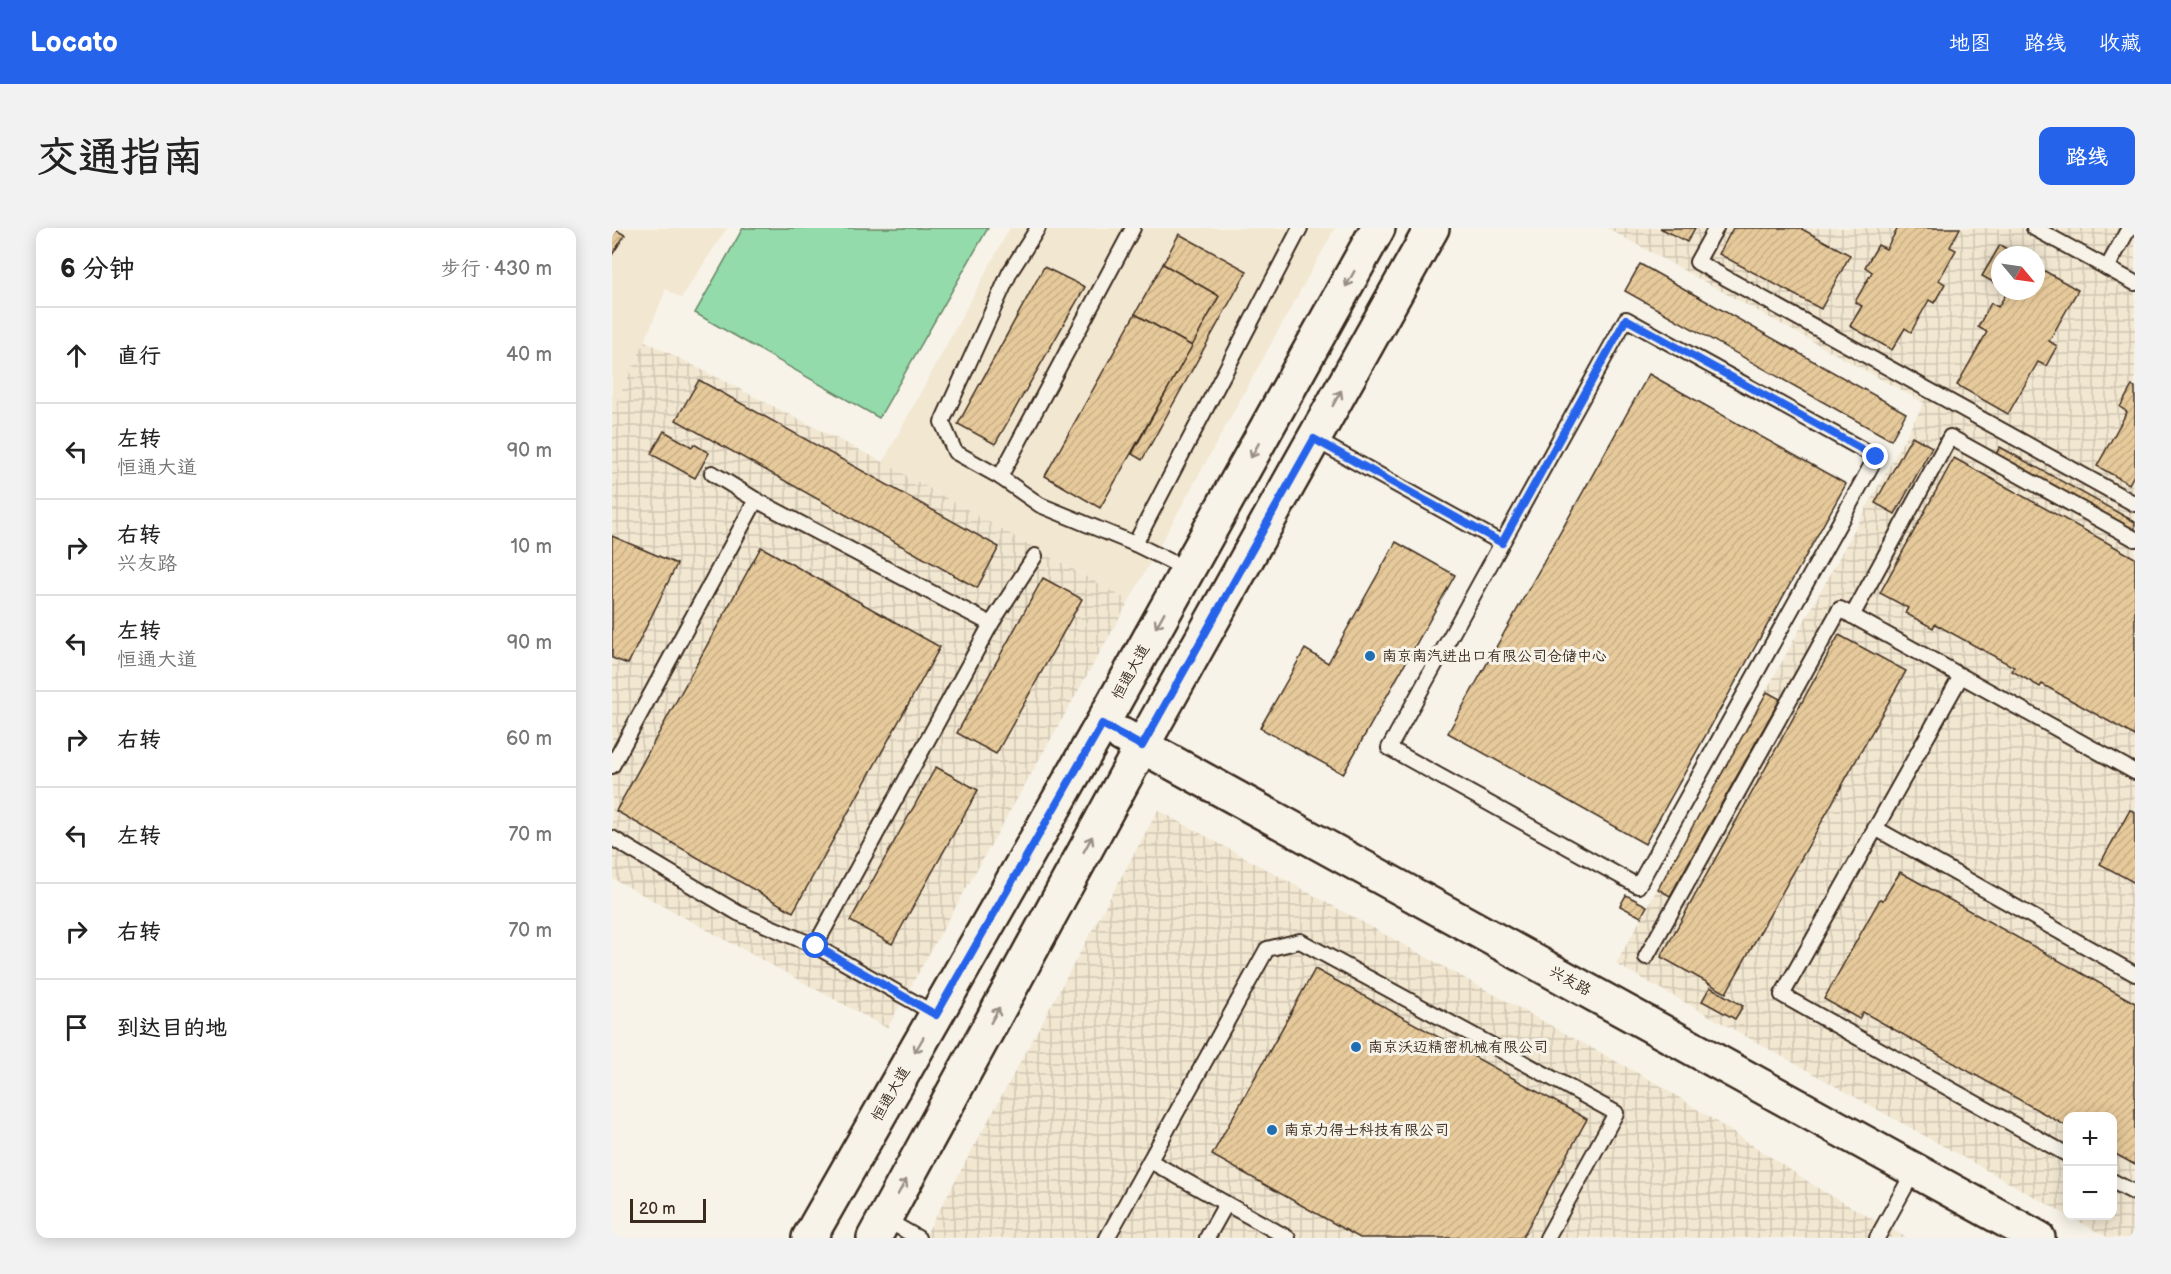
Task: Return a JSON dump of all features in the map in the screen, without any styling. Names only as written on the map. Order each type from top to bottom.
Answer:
[{"type":"main road","name":"恒通大道","points":[[809,1238],[1102,724],[1378,228]]},
{"type":"main road","points":[[879,1229],[1142,746],[1432,228]]},
{"type":"main road","name":"兴友路","points":[[1102,724],[2038,1238]]},
{"type":"lane","points":[[1038,228],[1010,272],[942,422],[954,452],[999,477],[1040,505],[1135,544],[1188,570]]},
{"type":"lane","points":[[1135,544],[1300,228]]},
{"type":"lane","points":[[1716,228],[1697,262],[2135,504]]},
{"type":"lane","points":[[2034,228],[2135,283]]},
{"type":"lane","points":[[2107,268],[2129,228]]},
{"type":"lane","points":[[999,477],[1126,230]]},
{"type":"lane","points":[[1626,319],[1876,457],[1638,886],[1389,748],[1502,543],[1626,319]]},
{"type":"lane","points":[[1852,616],[1950,437],[2135,539]]},
{"type":"lane","points":[[1314,439],[1502,543]]},
{"type":"lane","points":[[712,473],[756,500],[990,624]]},
{"type":"lane","points":[[612,766],[756,500]]},
{"type":"lane","points":[[816,946],[990,624],[1035,556]]},
{"type":"lane","points":[[1646,957],[1839,609],[2135,772]]},
{"type":"lane","points":[[1961,676],[1782,995],[2063,1153]]},
{"type":"lane","points":[[1875,828],[2135,974]]},
{"type":"lane","points":[[612,838],[738,913],[816,946],[936,1015]]},
{"type":"lane","points":[[1107,1238],[1268,949],[1300,940],[1616,1113],[1546,1238]]},
{"type":"lane","points":[[1150,1161],[1288,1238]]},
{"type":"lane","points":[[1876,1238],[1914,1171]]},
{"type":"lane","points":[[2117,1184],[2135,1193]]},
{"type":"lane","points":[[1207,1238],[1226,1204]]},
{"type":"lane","points":[[879,1229],[918,1238]]},
{"type":"shaded area","points":[[612,228],[727,228],[681,298],[666,289],[612,412]]},
{"type":"shaded area","points":[[1010,228],[1335,228],[1129,601],[883,462]]},
{"type":"shaded area","points":[[1607,228],[2135,228],[2135,1238],[2109,1238],[2076,1220],[2117,1220],[2117,1112],[2063,1112],[2063,1213],[1616,964],[1924,403]]},
{"type":"shaded area","points":[[645,341],[883,462],[1129,601],[887,1028],[612,878],[612,412]]},
{"type":"shaded area","points":[[1158,810],[1663,1087],[1821,1190],[1907,1238],[924,1238]]},
{"type":"green space","points":[[743,228],[988,228],[879,418],[695,313]]},
{"type":"building","points":[[612,228],[625,235],[612,255]]},
{"type":"building","points":[[1660,228],[1695,228],[1687,242]]},
{"type":"building","points":[[1733,228],[1800,228],[1850,255],[1821,309],[1719,254]]},
{"type":"building","points":[[1898,228],[1960,228],[1950,247],[1956,250],[1939,280],[1945,284],[1934,303],[1929,300],[1911,332],[1905,328],[1892,350],[1850,326],[1862,306],[1855,302],[1872,272],[1865,267],[1878,245],[1886,249]]},
{"type":"building","points":[[1179,234],[1247,271],[1142,460],[1132,454],[1219,296],[1163,264]]},
{"type":"building","points":[[1991,260],[1991,281],[1982,276]]},
{"type":"building","points":[[1163,264],[1219,296],[1192,346],[1135,314]]},
{"type":"building","points":[[1640,264],[1906,413],[1891,440],[1625,291]]},
{"type":"building","points":[[1044,267],[1085,287],[995,444],[958,424]]},
{"type":"building","points":[[2045,271],[2078,290],[2049,341],[2057,346],[2046,366],[2038,362],[2008,414],[1957,385],[1987,332],[1978,327],[1991,303],[1998,307],[2002,300],[2045,300]]},
{"type":"building","points":[[1135,314],[1192,346],[1100,508],[1045,476]]},
{"type":"building","points":[[1649,374],[1846,484],[1645,844],[1448,733]]},
{"type":"building","points":[[699,380],[999,547],[977,588],[676,420]]},
{"type":"building","points":[[2132,386],[2135,387],[2135,473],[2129,484],[2097,466],[2127,412],[2120,407]]},
{"type":"building","points":[[664,431],[692,447],[694,444],[709,453],[695,478],[651,454]]},
{"type":"building","points":[[1912,436],[1932,447],[1895,514],[1875,503]]},
{"type":"building","points":[[2000,447],[2135,522],[2135,535],[1994,457]]},
{"type":"building","points":[[1954,458],[2135,558],[2135,736],[2042,684],[2040,687],[2012,671],[2014,667],[1935,624],[1933,628],[1905,613],[1908,608],[1880,593]]},
{"type":"building","points":[[612,536],[677,564],[628,664],[612,658]]},
{"type":"building","name":"南京南汽进出口有限公司仓储中心","points":[[1396,542],[1455,575],[1343,774],[1260,728],[1305,649],[1328,663]]},
{"type":"building","points":[[761,547],[940,647],[793,912],[616,811]]},
{"type":"building","points":[[1043,578],[1082,599],[996,754],[957,733]]},
{"type":"building","points":[[1839,635],[1906,671],[1726,993],[1661,957]]},
{"type":"building","points":[[1767,692],[1780,699],[1670,896],[1658,889]]},
{"type":"building","points":[[936,767],[978,790],[892,944],[850,921]]},
{"type":"building","points":[[2130,810],[2135,812],[2135,883],[2100,864]]},
{"type":"building","points":[[1900,872],[2135,1003],[2135,1165],[2117,1155],[2117,1112],[2063,1112],[2063,1124],[1863,1012],[1859,1019],[1824,999],[1880,899],[1883,900]]},
{"type":"building","points":[[1626,895],[1647,906],[1641,917],[1620,906]]},
{"type":"building","points":[[1315,969],[1587,1119],[1522,1238],[1360,1238],[1212,1155]]},
{"type":"building","points":[[1710,987],[1743,1006],[1735,1019],[1702,1001]]},
{"type":"place","name":"南京南汽进出口有限公司仓储中心","points":[[1370,656]]},
{"type":"place","name":"南京沃迈精密机械有限公司","points":[[1356,1047]]},
{"type":"place","name":"南京力得士科技有限公司","points":[[1272,1130]]},
{"type":"route","points":[[816,946],[936,1015],[1102,724],[1142,746],[1314,439],[1502,543],[1626,319],[1876,457]]}]
